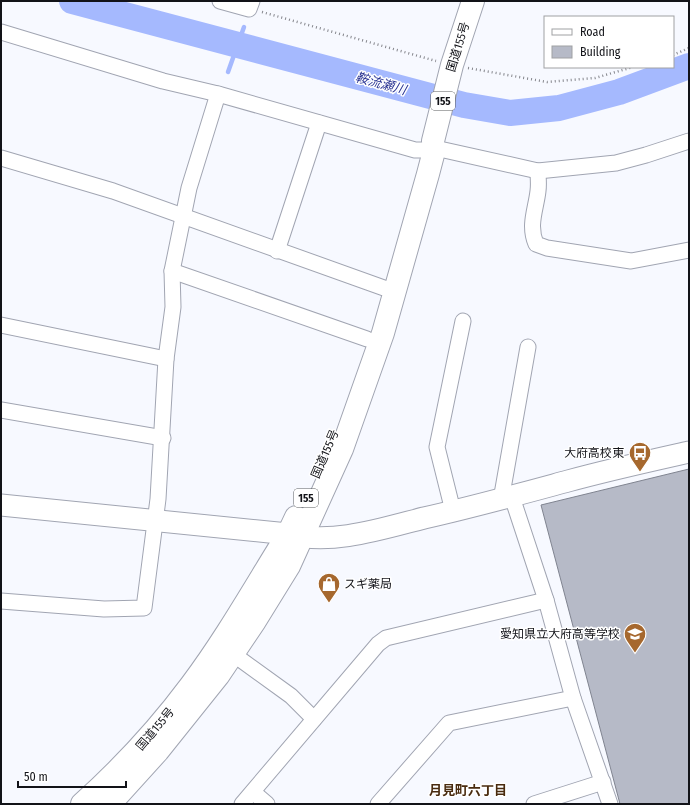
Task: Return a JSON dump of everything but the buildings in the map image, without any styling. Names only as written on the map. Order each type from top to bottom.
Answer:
[{"type":"highway","name":"国道155号","points":[[82,804],[124,764],[190,687],[295,536],[342,449],[384,333],[452,65],[473,1]]},
{"type":"highway","name":"国道155号","points":[[110,804],[180,725],[232,654],[289,566],[295,536],[329,447],[367,339],[431,145]]},
{"type":"street","points":[[220,1],[251,5]]},
{"type":"street","points":[[1,32],[163,81],[218,94],[415,150],[431,145],[444,150],[538,171],[616,163],[689,141]]},
{"type":"street","points":[[1,601],[104,609],[144,608],[155,520],[162,438],[166,359],[173,307],[172,271],[189,188],[218,94]]},
{"type":"street","points":[[277,251],[319,123]]},
{"type":"street","points":[[1,158],[113,191],[182,217],[384,288]]},
{"type":"street","points":[[538,171],[538,190],[531,224],[532,235],[536,244],[547,248],[631,260],[689,250]]},
{"type":"street","points":[[172,271],[367,339]]},
{"type":"street","points":[[453,511],[437,447],[463,321]]},
{"type":"street","points":[[1,325],[166,359]]},
{"type":"street","points":[[528,347],[506,498],[546,600],[573,698],[610,804]]},
{"type":"street","points":[[1,410],[162,438]]},
{"type":"street","points":[[1,505],[155,520],[295,536],[332,538],[453,511],[569,480],[689,452]]},
{"type":"street","points":[[242,804],[378,644],[386,638],[546,600]]},
{"type":"street","points":[[232,654],[291,696],[314,719]]},
{"type":"street","points":[[378,804],[449,723],[573,698]]},
{"type":"street","points":[[534,804],[603,782]]},
{"type":"street","points":[[252,792],[267,804]]},
{"type":"path","points":[[251,5],[452,65],[548,82],[595,78],[630,68]]},
{"type":"path","points":[[674,55],[689,48]]},
{"type":"waterway","name":"鞍流瀬川","points":[[72,1],[464,105],[510,113],[559,108],[619,92],[689,66]]},
{"type":"waterway","points":[[228,72],[244,27]]},
{"type":"place","name":"大府高校東","points":[[640,472]]},
{"type":"place","name":"スギ薬局","points":[[329,604]]},
{"type":"place","name":"愛知県立大府高等学校","points":[[635,654]]},
{"type":"district","name":"月見町六丁目","points":[[468,790]]}]
